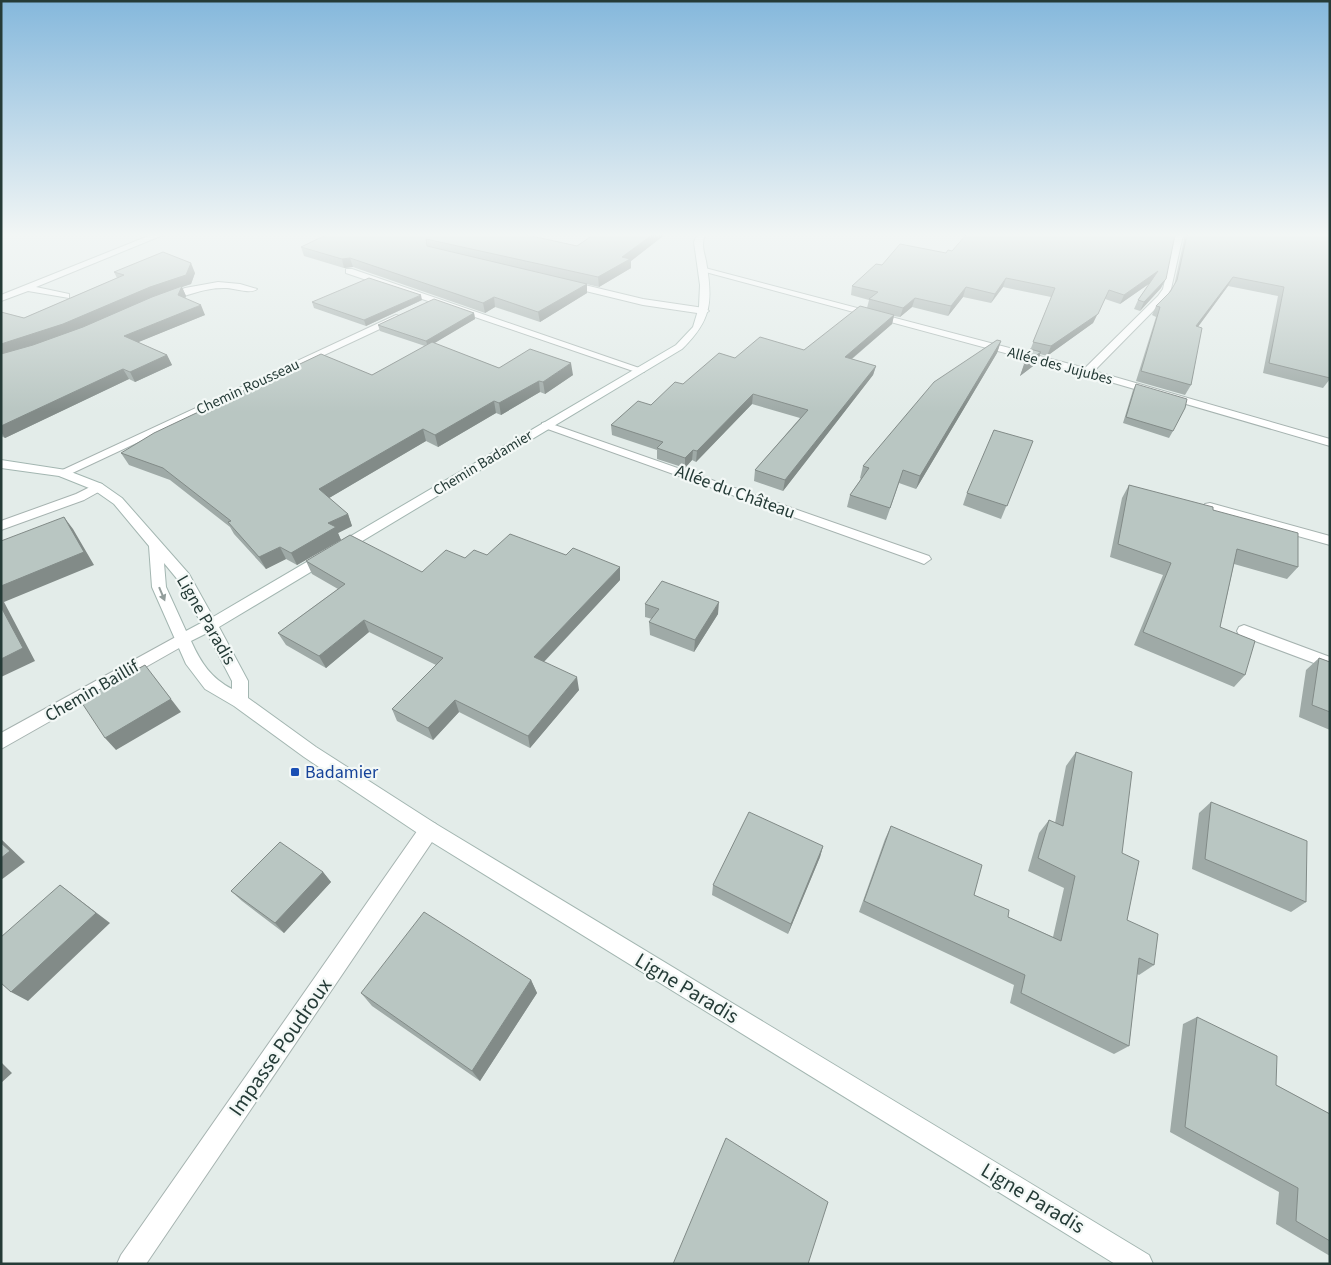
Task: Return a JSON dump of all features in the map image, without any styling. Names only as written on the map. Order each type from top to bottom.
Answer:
[{"type":"street","points":[[57,294],[66,296]]},
{"type":"street","points":[[152,304],[180,294]]},
{"type":"street","points":[[417,294],[640,370]]},
{"type":"street","points":[[610,294],[643,302],[704,311]]},
{"type":"street","name":"Chemin Badamier","points":[[183,639],[210,626],[679,346],[697,329],[704,311],[703,294]]},
{"type":"street","name":"Allée des Jujubes","points":[[793,294],[1087,372],[1330,443]]},
{"type":"street","points":[[1087,372],[1163,294]]},
{"type":"street","name":"Chemin Rousseau","points":[[62,473],[435,300]]},
{"type":"street","name":"Allée du Château","points":[[546,425],[924,560]]},
{"type":"street","name":"Ligne Paradis","points":[[1,464],[62,473],[98,487],[118,501],[184,577],[240,680],[240,701]]},
{"type":"street","points":[[1,526],[80,497],[98,487]]},
{"type":"street","points":[[1210,507],[1330,541]]},
{"type":"street","name":"Ligne Paradis","points":[[156,546],[159,588],[194,664],[211,685],[240,701],[310,752],[429,830],[1140,1264]]},
{"type":"street","points":[[1244,631],[1330,663]]},
{"type":"street","name":"Chemin Baillif","points":[[1,742],[183,639]]},
{"type":"street","name":"Impasse Poudroux","points":[[130,1264],[429,830]]},
{"type":"building","points":[[80,294],[133,294],[63,324],[1,344],[1,312],[24,318]]},
{"type":"building","points":[[160,294],[178,294],[201,305],[124,336],[167,355],[130,372],[123,369],[1,426],[1,354],[83,327]]},
{"type":"building","points":[[331,294],[421,295],[364,320],[312,302]]},
{"type":"building","points":[[456,294],[569,294],[538,312],[494,297],[483,303]]},
{"type":"building","points":[[875,294],[960,294],[951,306],[915,298],[903,308],[869,299]]},
{"type":"building","points":[[1053,294],[1107,294],[1098,314],[1051,346],[1033,342]]},
{"type":"building","points":[[1142,294],[1152,294],[1144,302],[1138,300]]},
{"type":"building","points":[[1168,294],[1220,294],[1196,326],[1202,328],[1191,385],[1141,371],[1160,307],[1156,306]]},
{"type":"building","points":[[1283,294],[1330,294],[1330,378],[1269,363]]},
{"type":"building","points":[[434,299],[474,313],[426,341],[378,325]]},
{"type":"building","points":[[860,306],[894,315],[845,357],[876,366],[785,480],[755,470],[808,410],[753,394],[697,451],[693,450],[685,458],[657,448],[663,442],[611,425],[638,401],[651,405],[675,382],[683,384],[719,353],[735,358],[760,337],[804,350]]},
{"type":"building","points":[[997,340],[1001,341],[920,476],[903,470],[890,508],[850,495],[869,468],[863,466],[934,382]]},
{"type":"building","points":[[432,342],[499,368],[530,349],[571,363],[543,382],[539,381],[499,403],[494,401],[435,435],[423,429],[319,489],[348,514],[328,523],[336,527],[291,553],[280,547],[259,557],[228,522],[231,521],[163,468],[121,453],[154,433],[321,354],[372,375]]},
{"type":"building","points":[[1030,349],[1041,352],[1024,364]]},
{"type":"building","points":[[1136,384],[1187,399],[1185,408],[1173,431],[1126,417]]},
{"type":"building","points":[[994,430],[1033,441],[1007,506],[967,493]]},
{"type":"building","points":[[1129,485],[1213,507],[1213,510],[1298,533],[1298,567],[1237,549],[1220,627],[1255,641],[1245,675],[1143,632],[1171,563],[1118,544]]},
{"type":"building","points":[[64,517],[84,552],[1,586],[1,541]]},
{"type":"building","points":[[510,534],[566,555],[573,548],[620,567],[534,657],[577,677],[528,736],[455,700],[428,728],[392,709],[443,658],[364,620],[319,656],[278,633],[345,584],[306,561],[350,535],[422,572],[446,550],[465,558],[474,550],[487,555]]},
{"type":"building","points":[[662,581],[719,602],[695,640],[649,622],[659,609],[645,604]]},
{"type":"building","points":[[1,607],[23,648],[1,659]]},
{"type":"building","points":[[1319,658],[1330,662],[1330,712],[1312,705]]},
{"type":"building","points":[[145,665],[171,699],[105,738],[80,700]]},
{"type":"building","points":[[1076,752],[1132,772],[1122,853],[1139,861],[1127,920],[1158,934],[1154,965],[1139,958],[1129,1046],[1021,993],[1025,975],[864,901],[891,826],[982,865],[974,895],[1009,910],[1008,917],[1061,941],[1075,876],[1038,858],[1049,820],[1063,826]]},
{"type":"building","points":[[1211,802],[1307,841],[1306,902],[1205,859]]},
{"type":"building","points":[[749,812],[823,846],[791,924],[713,885]]},
{"type":"building","points":[[280,842],[323,872],[275,923],[231,891]]},
{"type":"building","points":[[1,843],[10,851],[1,858]]},
{"type":"building","points":[[60,885],[96,913],[11,992],[1,983],[1,937]]},
{"type":"building","points":[[424,912],[531,980],[472,1071],[361,993]]},
{"type":"building","points":[[1197,1017],[1277,1056],[1276,1085],[1330,1114],[1330,1241],[1296,1221],[1298,1188],[1185,1127]]},
{"type":"building","points":[[726,1138],[828,1202],[808,1264],[673,1264]]},
{"type":"place","name":"Badamier","points":[[295,772]]}]
